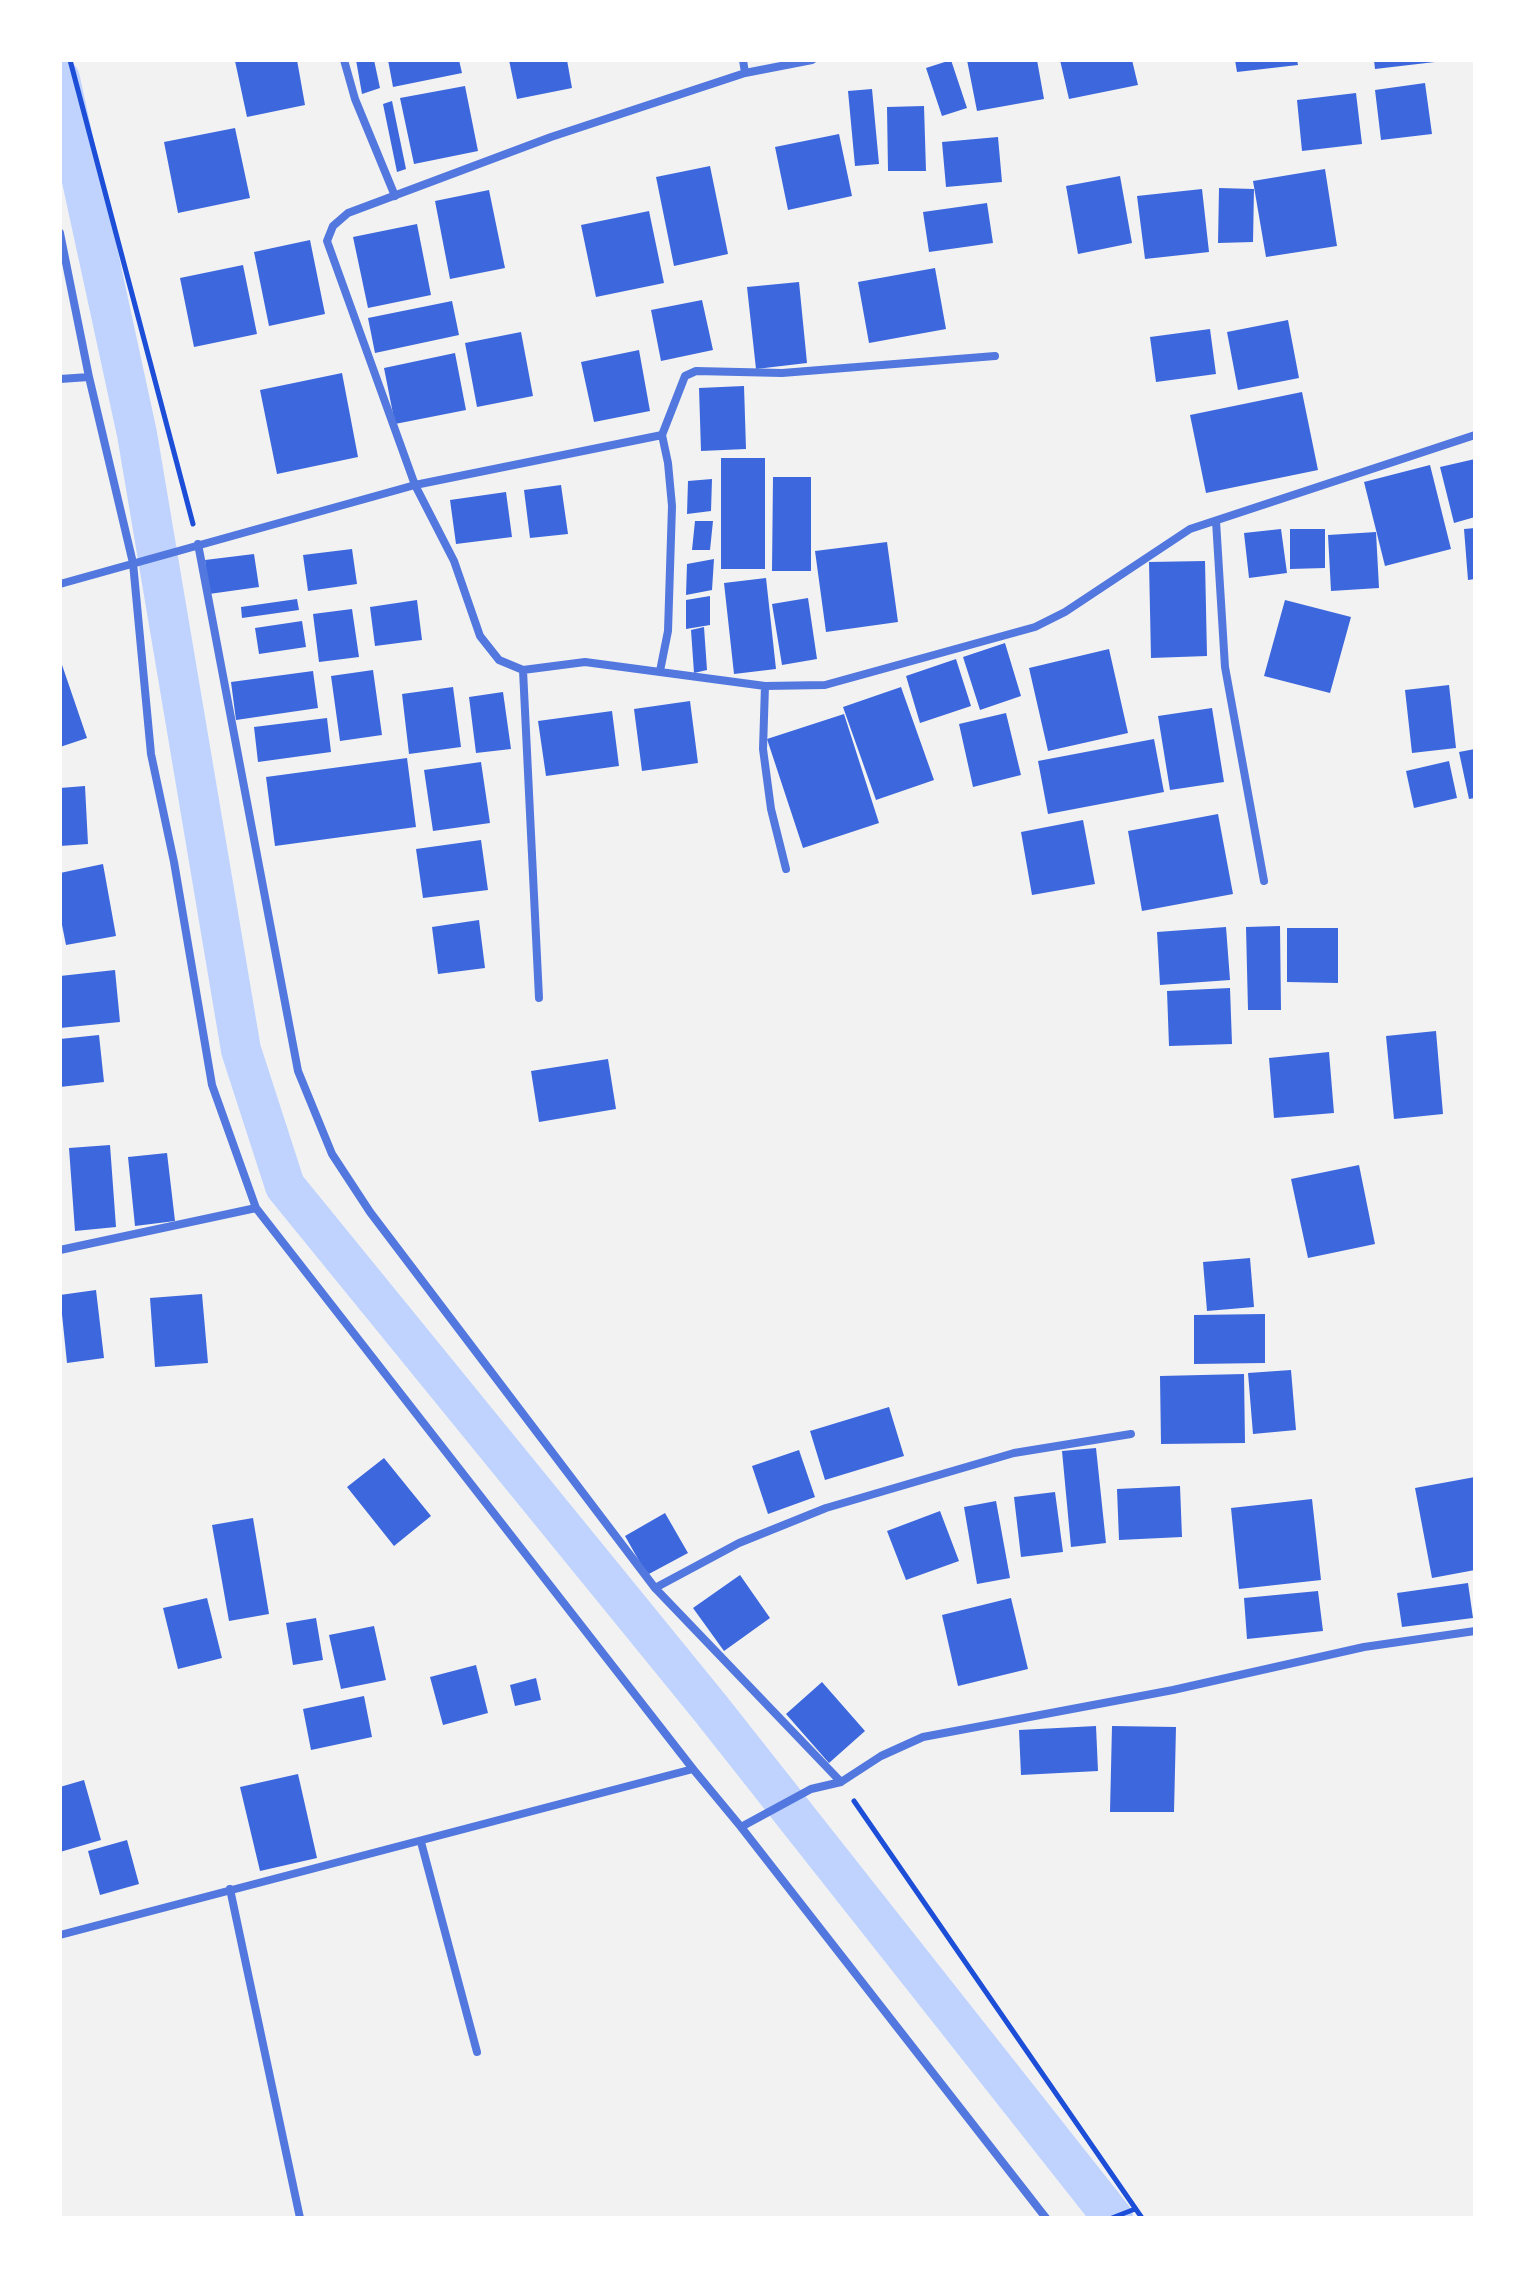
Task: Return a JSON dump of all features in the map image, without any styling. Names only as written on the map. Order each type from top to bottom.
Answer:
[{"type":"street","points":[[344,60],[355,99],[395,196]]},
{"type":"street","points":[[743,60],[745,73]]},
{"type":"street","points":[[812,60],[745,73],[551,137],[348,213],[333,226],[327,241],[415,485],[454,561],[480,636],[499,660],[523,670],[585,662],[765,686],[825,685],[1035,627],[1065,612],[1190,529],[1475,435]]},
{"type":"street","points":[[60,233],[89,377],[133,563],[151,754],[174,862],[212,1085],[256,1208],[1046,2218]]},
{"type":"street","points":[[660,671],[668,631],[672,506],[662,435],[685,376],[696,371],[782,373],[995,356]]},
{"type":"street","points":[[60,379],[89,377]]},
{"type":"street","points":[[60,584],[415,485],[662,435]]},
{"type":"street","points":[[1216,521],[1225,667],[1264,881]]},
{"type":"street","points":[[198,544],[298,1071],[332,1154],[370,1212],[655,1588],[841,1782]]},
{"type":"street","points":[[523,670],[539,998]]},
{"type":"street","points":[[765,686],[763,749],[771,809],[786,869]]},
{"type":"street","points":[[60,1250],[256,1208]]},
{"type":"street","points":[[655,1588],[739,1543],[826,1508],[1014,1453],[1131,1434]]},
{"type":"street","points":[[741,1827],[811,1789],[841,1782],[881,1756],[923,1737],[1173,1690],[1364,1647],[1475,1631]]},
{"type":"street","points":[[60,1935],[693,1769]]},
{"type":"street","points":[[421,1842],[477,2052]]},
{"type":"street","points":[[230,1889],[300,2218]]},
{"type":"path","points":[[70,60],[198,544]]},
{"type":"path","points":[[841,1782],[1142,2218]]},
{"type":"path","points":[[1112,2218],[1135,2209]]},
{"type":"building","points":[[297,60],[305,105],[247,117],[235,61]]},
{"type":"building","points":[[356,60],[374,60],[380,88],[362,94]]},
{"type":"building","points":[[388,60],[459,60],[462,73],[393,87]]},
{"type":"building","points":[[509,60],[567,60],[572,88],[517,99]]},
{"type":"building","points":[[951,60],[967,108],[942,116],[926,68]]},
{"type":"building","points":[[967,60],[1037,60],[1044,99],[977,111]]},
{"type":"building","points":[[1060,60],[1132,60],[1138,85],[1069,99]]},
{"type":"building","points":[[1235,60],[1297,60],[1298,65],[1237,72]]},
{"type":"building","points":[[1374,60],[1434,60],[1435,62],[1375,69]]},
{"type":"building","points":[[1425,83],[1432,134],[1381,140],[1375,90]]},
{"type":"building","points":[[465,86],[478,151],[414,164],[400,98]]},
{"type":"building","points":[[872,89],[879,164],[855,166],[848,91]]},
{"type":"building","points":[[1356,93],[1362,144],[1302,151],[1297,100]]},
{"type":"building","points":[[392,101],[406,169],[397,172],[383,104]]},
{"type":"building","points":[[924,106],[926,171],[888,171],[887,107]]},
{"type":"building","points":[[235,128],[250,198],[178,213],[164,142]]},
{"type":"building","points":[[839,134],[852,196],[788,210],[775,147]]},
{"type":"building","points":[[998,137],[1002,182],[946,187],[942,142]]},
{"type":"building","points":[[710,166],[728,254],[674,266],[656,177]]},
{"type":"building","points":[[1325,169],[1337,246],[1266,257],[1253,181]]},
{"type":"building","points":[[1120,176],[1132,243],[1078,254],[1066,186]]},
{"type":"building","points":[[1219,188],[1254,189],[1253,242],[1218,243]]},
{"type":"building","points":[[1202,189],[1209,252],[1145,259],[1137,196]]},
{"type":"building","points":[[489,190],[505,268],[450,279],[435,201]]},
{"type":"building","points":[[987,203],[993,243],[929,252],[923,212]]},
{"type":"building","points":[[649,211],[664,283],[596,297],[581,225]]},
{"type":"building","points":[[417,224],[431,295],[368,308],[353,237]]},
{"type":"building","points":[[310,240],[325,314],[269,326],[254,252]]},
{"type":"building","points":[[243,265],[257,334],[194,347],[180,278]]},
{"type":"building","points":[[935,268],[946,329],[869,343],[858,282]]},
{"type":"building","points":[[799,282],[807,363],[756,369],[747,287]]},
{"type":"building","points":[[702,300],[713,350],[661,361],[651,310]]},
{"type":"building","points":[[452,301],[459,335],[375,353],[368,318]]},
{"type":"building","points":[[1288,320],[1299,378],[1238,390],[1227,332]]},
{"type":"building","points":[[1210,329],[1216,374],[1156,382],[1150,337]]},
{"type":"building","points":[[521,332],[533,396],[477,407],[465,343]]},
{"type":"building","points":[[639,350],[650,411],[594,422],[581,362]]},
{"type":"building","points":[[455,353],[466,410],[395,424],[384,368]]},
{"type":"building","points":[[342,373],[358,457],[277,474],[260,390]]},
{"type":"building","points":[[744,386],[746,449],[701,451],[699,388]]},
{"type":"building","points":[[1302,392],[1318,470],[1206,493],[1190,415]]},
{"type":"building","points":[[721,458],[765,458],[765,569],[721,569]]},
{"type":"building","points":[[1475,459],[1475,517],[1454,523],[1440,467]]},
{"type":"building","points":[[1430,465],[1451,549],[1385,566],[1364,482]]},
{"type":"building","points":[[773,477],[811,477],[811,571],[772,571]]},
{"type":"building","points":[[712,479],[711,511],[687,514],[688,481]]},
{"type":"building","points":[[561,485],[568,534],[530,538],[524,490]]},
{"type":"building","points":[[506,492],[512,537],[456,544],[450,500]]},
{"type":"building","points":[[695,521],[713,521],[710,550],[692,550]]},
{"type":"building","points":[[1475,528],[1475,579],[1468,580],[1464,529]]},
{"type":"building","points":[[1281,529],[1287,573],[1249,578],[1244,533]]},
{"type":"building","points":[[1290,529],[1325,529],[1325,568],[1290,569]]},
{"type":"building","points":[[1376,532],[1379,588],[1331,591],[1328,535]]},
{"type":"building","points":[[887,542],[898,622],[826,632],[815,551]]},
{"type":"building","points":[[352,549],[357,584],[308,591],[303,555]]},
{"type":"building","points":[[254,554],[259,587],[209,594],[205,560]]},
{"type":"building","points":[[714,559],[712,590],[686,595],[687,564]]},
{"type":"building","points":[[1205,561],[1207,656],[1151,658],[1149,562]]},
{"type":"building","points":[[766,578],[776,669],[734,674],[724,583]]},
{"type":"building","points":[[710,596],[710,625],[686,629],[686,600]]},
{"type":"building","points":[[808,598],[817,659],[782,665],[772,604]]},
{"type":"building","points":[[297,599],[299,610],[242,618],[241,607]]},
{"type":"building","points":[[417,600],[422,640],[375,646],[370,607]]},
{"type":"building","points":[[1285,600],[1351,617],[1330,693],[1264,676]]},
{"type":"building","points":[[352,609],[359,657],[319,662],[313,614]]},
{"type":"building","points":[[302,621],[306,647],[259,654],[255,628]]},
{"type":"building","points":[[704,627],[707,670],[694,673],[691,630]]},
{"type":"building","points":[[1005,643],[1021,696],[980,710],[963,657]]},
{"type":"building","points":[[1109,649],[1128,733],[1048,751],[1029,668]]},
{"type":"building","points":[[60,659],[87,738],[60,747]]},
{"type":"building","points":[[956,659],[971,706],[920,723],[906,676]]},
{"type":"building","points":[[373,670],[382,735],[340,741],[331,676]]},
{"type":"building","points":[[313,671],[318,708],[236,720],[231,682]]},
{"type":"building","points":[[1449,685],[1456,748],[1412,753],[1405,690]]},
{"type":"building","points":[[453,687],[461,747],[409,754],[402,694]]},
{"type":"building","points":[[901,687],[934,780],[876,800],[843,707]]},
{"type":"building","points":[[503,692],[511,749],[476,753],[469,697]]},
{"type":"building","points":[[690,701],[698,763],[642,771],[634,709]]},
{"type":"building","points":[[1212,708],[1224,782],[1170,790],[1158,716]]},
{"type":"building","points":[[612,711],[619,766],[546,776],[538,721]]},
{"type":"building","points":[[1006,713],[1021,775],[973,787],[959,724]]},
{"type":"building","points":[[844,714],[879,823],[803,848],[767,739]]},
{"type":"building","points":[[327,718],[331,752],[258,762],[254,727]]},
{"type":"building","points":[[1154,739],[1164,792],[1048,814],[1038,761]]},
{"type":"building","points":[[1475,749],[1475,798],[1469,799],[1459,752]]},
{"type":"building","points":[[407,758],[416,827],[275,846],[266,777]]},
{"type":"building","points":[[1449,761],[1457,798],[1414,808],[1406,771]]},
{"type":"building","points":[[481,762],[490,823],[433,831],[424,770]]},
{"type":"building","points":[[85,786],[88,844],[60,846],[60,788]]},
{"type":"building","points":[[1218,814],[1233,894],[1142,911],[1128,831]]},
{"type":"building","points":[[1083,820],[1095,884],[1032,895],[1021,832]]},
{"type":"building","points":[[481,840],[488,890],[423,898],[416,849]]},
{"type":"building","points":[[103,864],[116,936],[66,945],[60,915],[60,873]]},
{"type":"building","points":[[479,920],[485,968],[438,974],[432,927]]},
{"type":"building","points":[[1280,926],[1281,1010],[1248,1010],[1246,927]]},
{"type":"building","points":[[1226,927],[1230,980],[1160,985],[1157,932]]},
{"type":"building","points":[[1287,928],[1338,928],[1338,983],[1287,982]]},
{"type":"building","points":[[115,970],[120,1022],[60,1028],[60,976]]},
{"type":"building","points":[[1230,988],[1232,1044],[1169,1046],[1167,991]]},
{"type":"building","points":[[1436,1031],[1443,1114],[1394,1119],[1386,1036]]},
{"type":"building","points":[[99,1035],[104,1082],[60,1087],[60,1039]]},
{"type":"building","points":[[1329,1052],[1334,1113],[1274,1118],[1269,1058]]},
{"type":"building","points":[[608,1059],[616,1109],[539,1122],[531,1071]]},
{"type":"building","points":[[110,1145],[116,1227],[75,1231],[69,1148]]},
{"type":"building","points":[[167,1153],[175,1221],[135,1226],[128,1157]]},
{"type":"building","points":[[1359,1165],[1375,1244],[1308,1258],[1291,1179]]},
{"type":"building","points":[[1250,1258],[1254,1307],[1207,1311],[1203,1262]]},
{"type":"building","points":[[96,1290],[104,1358],[67,1363],[60,1295]]},
{"type":"building","points":[[202,1294],[208,1363],[155,1367],[150,1298]]},
{"type":"building","points":[[1265,1314],[1265,1363],[1194,1364],[1194,1315]]},
{"type":"building","points":[[1291,1370],[1296,1430],[1253,1434],[1248,1373]]},
{"type":"building","points":[[1244,1374],[1245,1443],[1161,1444],[1160,1376]]},
{"type":"building","points":[[889,1407],[904,1456],[825,1480],[810,1431]]},
{"type":"building","points":[[1096,1448],[1106,1543],[1071,1547],[1062,1451]]},
{"type":"building","points":[[799,1450],[815,1497],[768,1514],[752,1466]]},
{"type":"building","points":[[384,1458],[431,1516],[394,1546],[347,1487]]},
{"type":"building","points":[[1475,1477],[1475,1570],[1432,1578],[1415,1488]]},
{"type":"building","points":[[1180,1486],[1182,1537],[1119,1540],[1117,1489]]},
{"type":"building","points":[[1055,1492],[1063,1552],[1021,1557],[1014,1497]]},
{"type":"building","points":[[1312,1499],[1321,1580],[1239,1589],[1231,1508]]},
{"type":"building","points":[[996,1501],[1010,1578],[977,1584],[964,1507]]},
{"type":"building","points":[[940,1511],[959,1561],[906,1580],[887,1531]]},
{"type":"building","points":[[665,1513],[688,1553],[647,1575],[625,1536]]},
{"type":"building","points":[[253,1518],[269,1614],[229,1621],[212,1525]]},
{"type":"building","points":[[740,1575],[770,1618],[724,1651],[693,1608]]},
{"type":"building","points":[[1468,1583],[1473,1618],[1402,1627],[1397,1593]]},
{"type":"building","points":[[1318,1591],[1323,1631],[1247,1639],[1244,1598]]},
{"type":"building","points":[[207,1598],[222,1658],[178,1669],[163,1608]]},
{"type":"building","points":[[1011,1598],[1028,1669],[958,1686],[942,1615]]},
{"type":"building","points":[[316,1618],[323,1660],[293,1665],[286,1623]]},
{"type":"building","points":[[374,1626],[386,1680],[341,1689],[329,1635]]},
{"type":"building","points":[[476,1665],[488,1713],[443,1725],[430,1677]]},
{"type":"building","points":[[536,1678],[541,1700],[515,1706],[510,1685]]},
{"type":"building","points":[[822,1682],[865,1731],[829,1763],[786,1714]]},
{"type":"building","points":[[364,1696],[372,1737],[311,1750],[303,1709]]},
{"type":"building","points":[[1096,1726],[1098,1771],[1021,1775],[1019,1730]]},
{"type":"building","points":[[1112,1726],[1176,1727],[1174,1812],[1110,1812]]},
{"type":"building","points":[[298,1774],[317,1858],[260,1871],[240,1787]]},
{"type":"building","points":[[84,1780],[101,1840],[60,1852],[60,1787]]},
{"type":"building","points":[[127,1840],[139,1884],[100,1895],[88,1851]]},
{"type":"waterway","points":[[60,79],[137,434],[241,1050],[285,1186],[711,1709],[1113,2218]]}]
